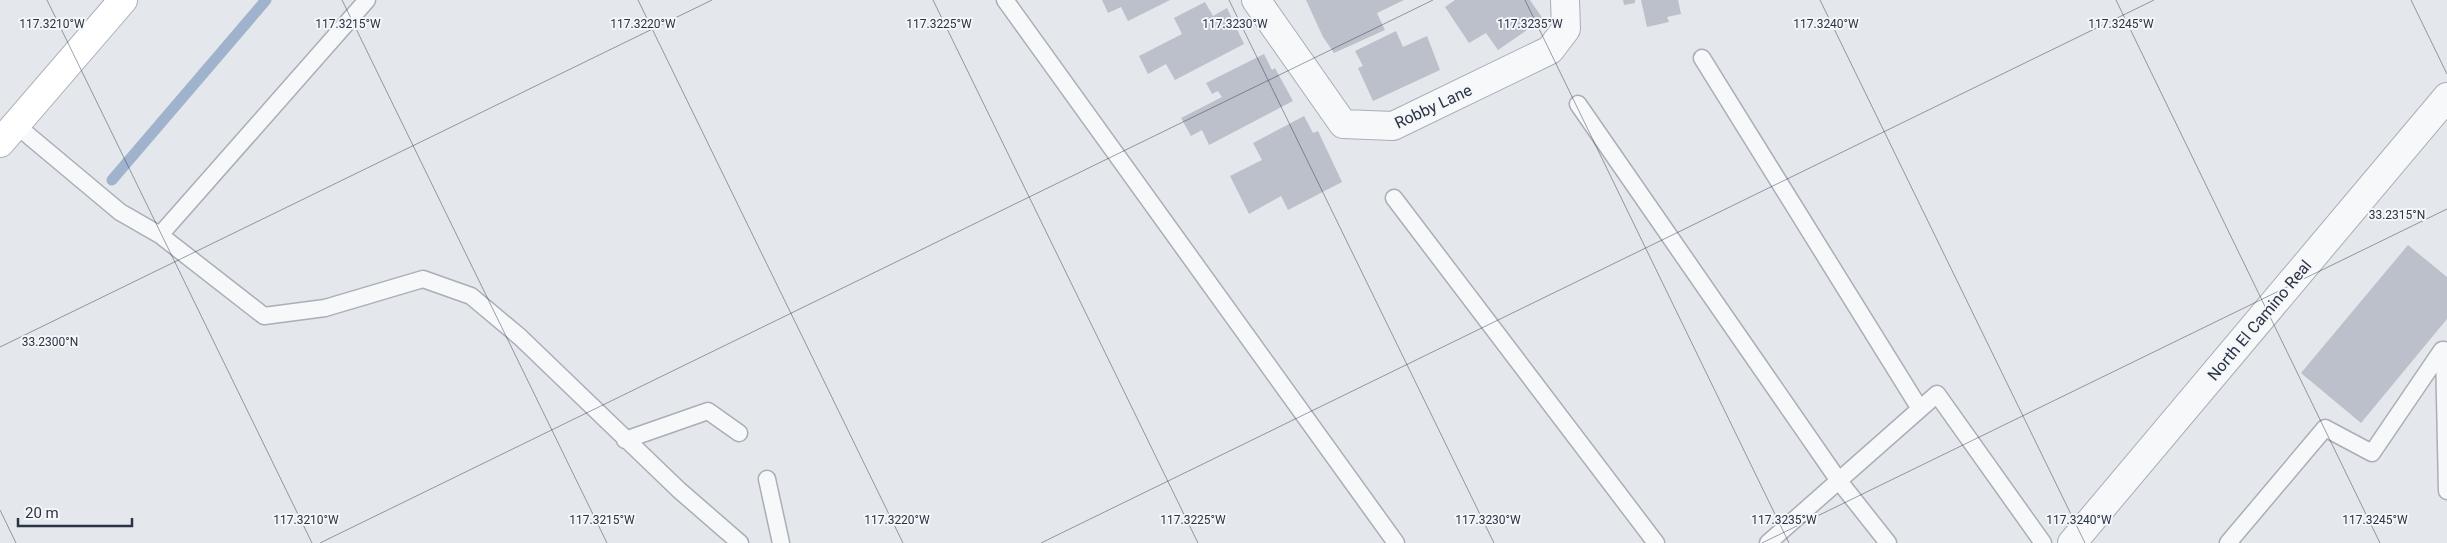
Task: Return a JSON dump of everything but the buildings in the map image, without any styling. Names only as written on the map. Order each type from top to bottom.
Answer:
[{"type":"main road","points":[[8,134],[123,0]]},
{"type":"street","name":"Robby Lane","points":[[1256,0],[1343,124],[1393,126],[1550,50],[1566,28],[1565,0]]},
{"type":"street","name":"North El Camino Real","points":[[2072,543],[2447,97]]},
{"type":"lane","points":[[160,235],[367,0]]},
{"type":"lane","points":[[1005,0],[1396,543]]},
{"type":"lane","points":[[1702,58],[1920,409]]},
{"type":"lane","points":[[1578,104],[1839,481],[1888,543]]},
{"type":"lane","points":[[8,134],[120,212],[160,235],[264,316],[325,308],[423,279],[471,296],[520,337],[678,490],[740,543]]},
{"type":"lane","points":[[1394,198],[1656,543]]},
{"type":"lane","points":[[2445,350],[2447,491]]},
{"type":"lane","points":[[2228,543],[2325,428],[2372,453],[2445,350]]},
{"type":"lane","points":[[1768,543],[1937,394],[2043,543]]},
{"type":"lane","points":[[625,440],[708,411],[739,434]]},
{"type":"lane","points":[[767,479],[781,543]]},
{"type":"waterway","points":[[112,180],[266,0]]}]
